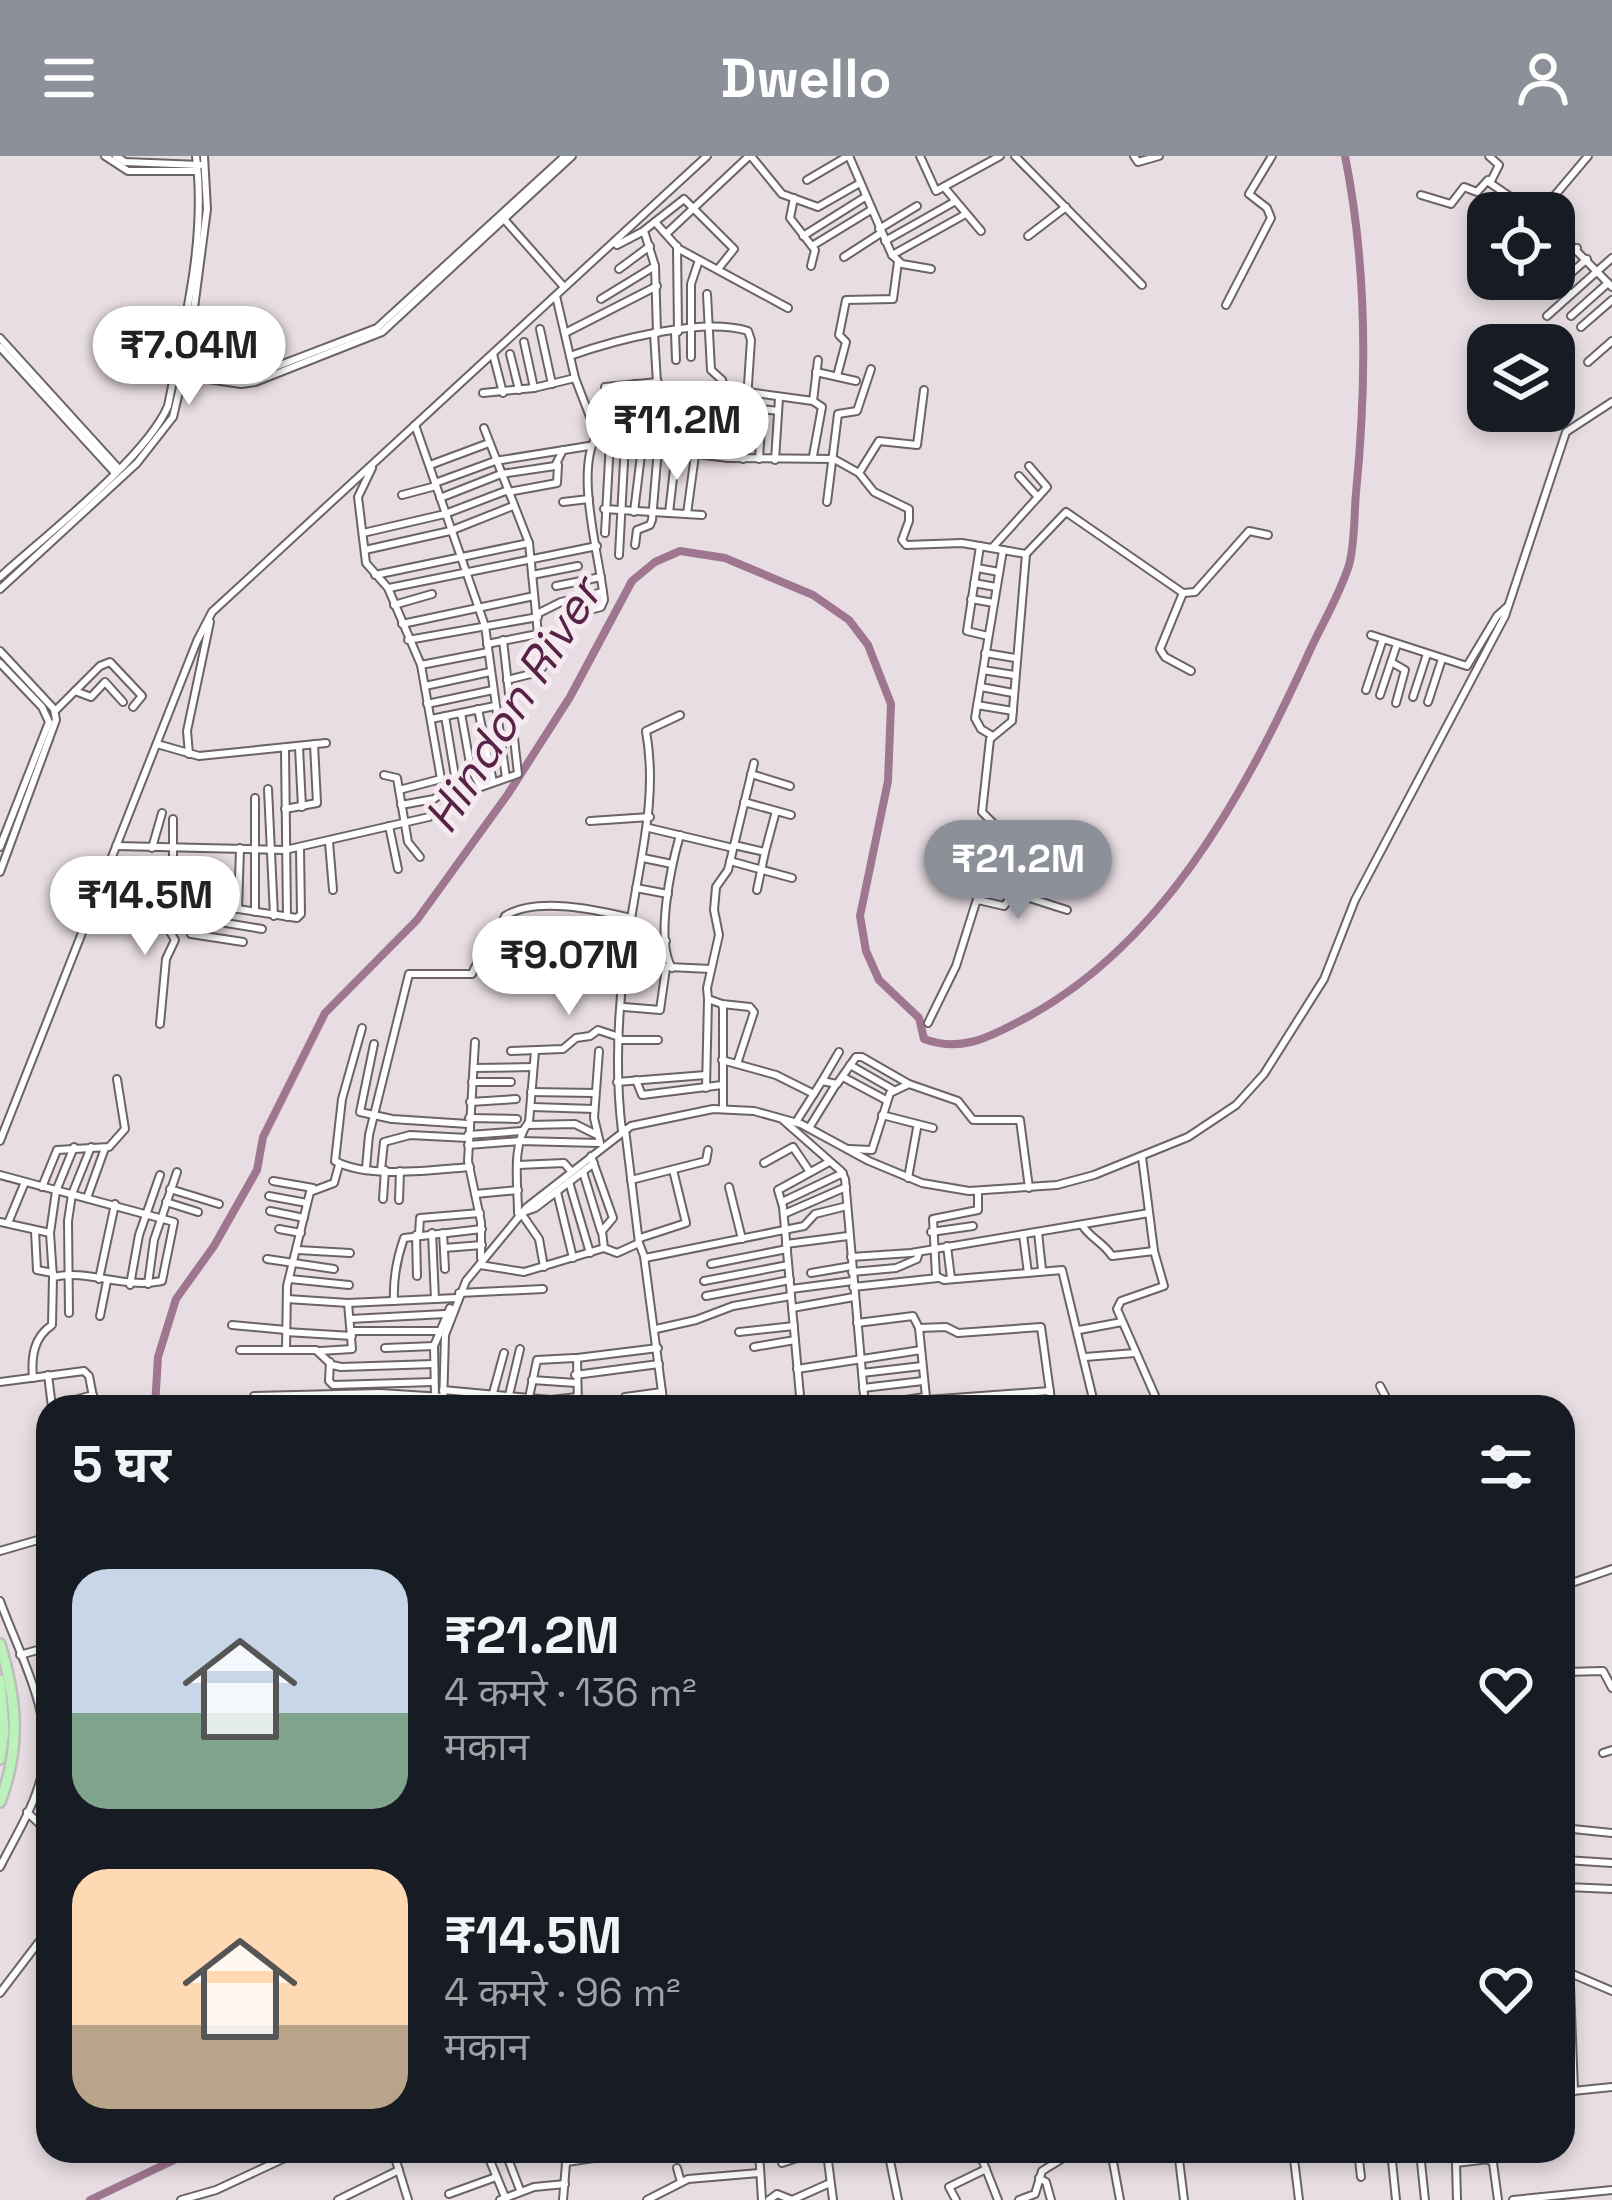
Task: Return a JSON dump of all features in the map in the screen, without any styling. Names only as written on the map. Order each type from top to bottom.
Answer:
[{"type":"main road","points":[[0,1644],[16,1729],[14,1760],[0,1802]]},
{"type":"main road","points":[[0,1680],[4,1730],[0,1759]]},
{"type":"street","points":[[105,156],[128,171],[201,164]]},
{"type":"street","points":[[116,156],[125,162],[201,164]]},
{"type":"street","points":[[0,1141],[212,612],[707,156]]},
{"type":"street","points":[[666,234],[750,156],[782,194],[818,207],[860,183]]},
{"type":"street","points":[[807,180],[848,156],[895,259],[893,299],[845,300],[839,335],[846,342],[837,376]]},
{"type":"street","points":[[920,156],[934,190],[1000,156]]},
{"type":"street","points":[[1015,156],[1142,285]]},
{"type":"street","points":[[1134,156],[1138,163],[1159,156]]},
{"type":"street","points":[[1226,305],[1270,223],[1270,211],[1249,194],[1272,156]]},
{"type":"street","points":[[1421,195],[1449,204],[1464,187],[1477,192],[1499,165],[1489,156]]},
{"type":"street","points":[[1556,192],[1588,156]]},
{"type":"street","points":[[180,372],[237,378],[285,366],[377,328],[567,157]]},
{"type":"street","points":[[0,589],[166,430],[180,400],[201,164]]},
{"type":"street","points":[[608,249],[644,231],[684,199],[689,173]]},
{"type":"street","points":[[1488,180],[1506,192]]},
{"type":"street","points":[[944,187],[981,231]]},
{"type":"street","points":[[803,236],[865,197]]},
{"type":"street","points":[[794,198],[790,218],[812,246],[811,266]]},
{"type":"street","points":[[684,199],[734,249],[718,269]]},
{"type":"street","points":[[844,257],[954,202]]},
{"type":"street","points":[[882,234],[917,206]]},
{"type":"street","points":[[1028,236],[1066,207]]},
{"type":"street","points":[[812,246],[871,210]]},
{"type":"street","points":[[895,259],[964,215]]},
{"type":"street","points":[[502,217],[564,287]]},
{"type":"street","points":[[655,222],[676,247],[788,308]]},
{"type":"street","points":[[635,544],[637,530],[650,525],[660,450],[657,286],[644,231]]},
{"type":"street","points":[[619,269],[650,246]]},
{"type":"street","points":[[676,247],[676,360]]},
{"type":"street","points":[[1571,316],[1610,285],[1577,248]]},
{"type":"street","points":[[1575,291],[1612,258]]},
{"type":"street","points":[[692,357],[691,284],[699,259]]},
{"type":"street","points":[[895,259],[931,269]]},
{"type":"street","points":[[1575,270],[1587,260]]},
{"type":"street","points":[[601,299],[655,266]]},
{"type":"street","points":[[565,333],[657,286]]},
{"type":"street","points":[[707,294],[711,370],[724,388],[813,400],[822,407],[813,456]]},
{"type":"street","points":[[556,296],[574,377],[597,435],[695,455],[834,459],[860,473],[871,489],[910,511],[904,544],[954,542],[1025,554]]},
{"type":"street","points":[[1547,316],[1565,300]]},
{"type":"street","points":[[1581,327],[1612,300]]},
{"type":"street","points":[[540,329],[552,383]]},
{"type":"street","points":[[570,356],[621,337],[742,329],[751,335],[742,459]]},
{"type":"street","points":[[1588,362],[1612,341]]},
{"type":"street","points":[[0,342],[120,474]]},
{"type":"street","points":[[524,342],[534,388]]},
{"type":"street","points":[[493,353],[502,393]]},
{"type":"street","points":[[510,354],[519,390]]},
{"type":"street","points":[[813,400],[818,360]]},
{"type":"street","points":[[827,502],[838,414],[857,411],[871,369]]},
{"type":"street","points":[[816,372],[856,381]]},
{"type":"street","points":[[483,393],[534,388],[574,377]]},
{"type":"street","points":[[605,387],[658,382]]},
{"type":"street","points":[[634,512],[642,447],[635,384]]},
{"type":"street","points":[[616,386],[623,443],[619,555]]},
{"type":"street","points":[[728,458],[733,390]]},
{"type":"street","points":[[860,473],[882,440],[917,445],[924,390]]},
{"type":"street","points":[[775,460],[779,396]]},
{"type":"street","points":[[520,1215],[583,1172],[600,1145],[624,1130],[723,1108],[796,1122],[908,1178],[943,1189],[977,1191],[1067,1183],[1142,1157],[1214,1124],[1264,1074],[1330,968],[1354,900],[1510,605],[1566,432],[1612,402]]},
{"type":"street","points":[[746,407],[778,411]]},
{"type":"street","points":[[759,459],[761,409]]},
{"type":"street","points":[[416,425],[485,626],[506,778]]},
{"type":"street","points":[[484,428],[529,543],[543,667],[507,680]]},
{"type":"street","points":[[582,612],[601,607],[603,592],[589,499],[590,446],[597,435]]},
{"type":"street","points":[[605,533],[610,441]]},
{"type":"street","points":[[430,464],[490,443]]},
{"type":"street","points":[[402,495],[496,461],[590,446]]},
{"type":"street","points":[[363,533],[446,514],[508,491],[557,483],[563,450]]},
{"type":"street","points":[[669,513],[676,452]]},
{"type":"street","points":[[687,514],[695,455]]},
{"type":"street","points":[[377,461],[360,491],[366,563],[388,589],[421,665],[441,779],[399,790]]},
{"type":"street","points":[[440,498],[501,474],[557,463]]},
{"type":"street","points":[[992,548],[1047,486],[1029,466]]},
{"type":"street","points":[[0,578],[120,474]]},
{"type":"street","points":[[1019,476],[1038,497]]},
{"type":"street","points":[[563,502],[589,499]]},
{"type":"street","points":[[365,550],[450,531],[513,506]]},
{"type":"street","points":[[604,509],[702,515]]},
{"type":"street","points":[[992,736],[1011,724],[1025,554],[1066,512],[1183,593],[1195,592],[1246,534],[1252,530],[1268,535]]},
{"type":"street","points":[[376,575],[529,543]]},
{"type":"street","points":[[388,589],[597,546]]},
{"type":"street","points":[[980,546],[967,631],[988,636]]},
{"type":"street","points":[[576,550],[579,582]]},
{"type":"street","points":[[992,736],[977,724],[977,705],[1003,550]]},
{"type":"street","points":[[532,575],[578,566]]},
{"type":"street","points":[[976,568],[999,572]]},
{"type":"street","points":[[556,586],[601,577]]},
{"type":"street","points":[[974,583],[996,587]]},
{"type":"street","points":[[408,640],[537,615],[561,602],[603,592]]},
{"type":"street","points":[[1183,593],[1160,649],[1165,657],[1191,671]]},
{"type":"street","points":[[394,605],[432,594]]},
{"type":"street","points":[[401,624],[534,596]]},
{"type":"street","points":[[971,599],[994,603]]},
{"type":"street","points":[[1371,635],[1469,666],[1493,621],[1510,605]]},
{"type":"street","points":[[189,754],[187,731],[212,612]]},
{"type":"street","points":[[421,665],[538,634]]},
{"type":"street","points":[[1366,689],[1383,639]]},
{"type":"street","points":[[461,712],[467,752],[481,787],[519,772],[503,640]]},
{"type":"street","points":[[1380,695],[1397,644]]},
{"type":"street","points":[[0,651],[53,714],[54,735],[0,872]]},
{"type":"street","points":[[986,653],[1015,658]]},
{"type":"street","points":[[1413,697],[1427,654]]},
{"type":"street","points":[[1428,702],[1442,659]]},
{"type":"street","points":[[0,847],[53,714],[110,662],[142,696],[133,707]]},
{"type":"street","points":[[1391,662],[1406,670],[1396,704]]},
{"type":"street","points":[[0,663],[53,714]]},
{"type":"street","points":[[982,670],[1014,675]]},
{"type":"street","points":[[95,671],[120,699],[130,684]]},
{"type":"street","points":[[425,686],[490,672]]},
{"type":"street","points":[[75,691],[91,697],[119,673]]},
{"type":"street","points":[[980,686],[1013,693]]},
{"type":"street","points":[[427,704],[493,690]]},
{"type":"street","points":[[977,705],[1013,711]]},
{"type":"street","points":[[431,718],[495,706]]},
{"type":"street","points":[[478,709],[493,782]]},
{"type":"street","points":[[662,1395],[616,1082],[631,918],[650,817],[652,755],[646,731],[680,715]]},
{"type":"street","points":[[401,806],[434,800],[456,782],[445,716]]},
{"type":"street","points":[[928,1023],[956,966],[998,829],[982,812],[992,736]]},
{"type":"street","points":[[157,744],[217,756],[326,743]]},
{"type":"street","points":[[285,809],[317,803],[314,745]]},
{"type":"street","points":[[299,747],[302,807]]},
{"type":"street","points":[[285,748],[287,917]]},
{"type":"street","points":[[452,760],[467,752]]},
{"type":"street","points":[[706,1088],[708,999],[719,934],[716,887],[730,861],[754,763]]},
{"type":"street","points":[[751,773],[790,786]]},
{"type":"street","points":[[384,775],[395,776],[410,846],[420,857]]},
{"type":"street","points":[[268,789],[274,916]]},
{"type":"street","points":[[254,798],[255,912]]},
{"type":"street","points":[[744,802],[790,815]]},
{"type":"street","points":[[757,890],[776,811]]},
{"type":"street","points":[[152,848],[162,814]]},
{"type":"street","points":[[116,846],[285,850],[429,817]]},
{"type":"street","points":[[590,821],[650,817]]},
{"type":"street","points":[[160,1024],[166,959],[176,940],[169,930],[173,819]]},
{"type":"street","points":[[389,826],[398,869]]},
{"type":"street","points":[[649,828],[764,852]]},
{"type":"street","points":[[622,1006],[660,1010],[669,968],[668,894],[680,835]]},
{"type":"street","points":[[329,842],[333,890]]},
{"type":"street","points":[[238,909],[240,848]]},
{"type":"street","points":[[100,889],[287,917],[301,914],[300,848]]},
{"type":"street","points":[[643,858],[672,864]]},
{"type":"street","points":[[730,861],[793,878]]},
{"type":"street","points":[[636,888],[668,894]]},
{"type":"street","points":[[978,900],[1004,906],[1014,893],[1067,910]]},
{"type":"street","points":[[193,903],[191,934],[243,942]]},
{"type":"street","points":[[366,1168],[374,1115],[409,974],[472,974],[477,958],[500,934],[505,916],[514,911],[566,905],[631,918]]},
{"type":"street","points":[[190,917],[262,929]]},
{"type":"street","points":[[629,934],[666,941]]},
{"type":"street","points":[[626,965],[711,969]]},
{"type":"street","points":[[708,999],[753,1010],[737,1064]]},
{"type":"street","points":[[722,1004],[723,1108]]},
{"type":"street","points":[[362,1028],[338,1114],[334,1159],[339,1164],[383,1170],[470,1167]]},
{"type":"street","points":[[511,1051],[563,1049],[598,1030],[619,1038],[658,1040]]},
{"type":"street","points":[[475,1042],[468,1139],[482,1229],[479,1263]]},
{"type":"street","points":[[374,1044],[359,1109],[374,1115],[517,1119]]},
{"type":"street","points":[[535,1051],[530,1107],[520,1141],[518,1190],[520,1215],[539,1239],[544,1267]]},
{"type":"street","points":[[598,1051],[594,1109],[600,1145]]},
{"type":"street","points":[[796,1122],[839,1052]]},
{"type":"street","points":[[809,1128],[850,1065],[862,1057],[909,1084],[958,1101],[973,1120],[1020,1120],[1029,1187]]},
{"type":"street","points":[[722,1060],[776,1075],[814,1094]]},
{"type":"street","points":[[850,1065],[892,1090]]},
{"type":"street","points":[[474,1068],[533,1067]]},
{"type":"street","points":[[616,1082],[706,1075]]},
{"type":"street","points":[[843,1077],[886,1100]]},
{"type":"street","points":[[42,1187],[57,1150],[113,1145],[126,1126],[117,1079]]},
{"type":"street","points":[[636,1080],[642,1095],[722,1085]]},
{"type":"street","points":[[822,1081],[835,1086]]},
{"type":"street","points":[[472,1082],[512,1082]]},
{"type":"street","points":[[846,1148],[872,1150],[886,1100],[892,1090],[909,1084]]},
{"type":"street","points":[[531,1092],[594,1094]]},
{"type":"street","points":[[470,1102],[516,1100]]},
{"type":"street","points":[[530,1107],[594,1109]]},
{"type":"street","points":[[882,1115],[933,1128]]},
{"type":"street","points":[[781,1118],[843,1173],[864,1395]]},
{"type":"street","points":[[468,1139],[575,1124],[595,1134]]},
{"type":"street","points":[[908,1178],[917,1126]]},
{"type":"street","points":[[383,1199],[384,1142],[410,1135],[600,1145]]},
{"type":"street","points":[[33,1378],[38,1336],[52,1325],[50,1233],[56,1191],[74,1147]]},
{"type":"street","points":[[69,1313],[72,1194],[92,1147]]},
{"type":"street","points":[[764,1163],[793,1147],[810,1172]]},
{"type":"street","points":[[87,1198],[105,1148]]},
{"type":"street","points":[[631,1180],[708,1159],[708,1150]]},
{"type":"street","points":[[1142,1157],[1154,1251],[1164,1286],[1121,1301],[1117,1309],[1154,1395]]},
{"type":"street","points":[[440,1395],[434,1382],[434,1346],[445,1314],[479,1263],[520,1215],[593,1159]]},
{"type":"street","points":[[593,1159],[613,1218],[602,1232]]},
{"type":"street","points":[[800,1395],[779,1188],[829,1162]]},
{"type":"street","points":[[518,1165],[564,1163],[572,1172]]},
{"type":"street","points":[[273,1181],[313,1188],[334,1183],[339,1164]]},
{"type":"street","points":[[479,1263],[524,1272],[604,1248],[617,1253],[686,1223],[673,1170]]},
{"type":"street","points":[[399,1200],[400,1171]]},
{"type":"street","points":[[148,1284],[160,1216],[177,1172]]},
{"type":"street","points":[[583,1172],[604,1248]]},
{"type":"street","points":[[782,1202],[843,1173]]},
{"type":"street","points":[[0,1175],[146,1212],[175,1225],[164,1279],[130,1286],[37,1270],[35,1231]]},
{"type":"street","points":[[130,1286],[146,1212],[160,1175]]},
{"type":"street","points":[[25,1182],[4,1223],[50,1233]]},
{"type":"street","points":[[568,1183],[590,1252]]},
{"type":"street","points":[[729,1187],[742,1239]]},
{"type":"street","points":[[784,1214],[846,1187]]},
{"type":"street","points":[[286,1349],[290,1279],[313,1188]]},
{"type":"street","points":[[170,1190],[219,1204]]},
{"type":"street","points":[[475,1194],[518,1190]]},
{"type":"street","points":[[938,1278],[931,1232],[935,1218],[978,1210],[977,1191]]},
{"type":"street","points":[[556,1192],[574,1259]]},
{"type":"street","points":[[269,1196],[307,1203]]},
{"type":"street","points":[[166,1202],[198,1212]]},
{"type":"street","points":[[100,1316],[115,1204]]},
{"type":"street","points":[[644,1258],[804,1226],[815,1214],[847,1206]]},
{"type":"street","points":[[270,1211],[304,1218]]},
{"type":"street","points":[[417,1276],[420,1218],[480,1213]]},
{"type":"street","points":[[792,1308],[853,1277],[919,1252],[1149,1213]]},
{"type":"street","points":[[1082,1225],[1091,1239],[1104,1243],[1111,1256],[1154,1251]]},
{"type":"street","points":[[931,1232],[973,1226]]},
{"type":"street","points":[[279,1229],[301,1233]]},
{"type":"street","points":[[394,1301],[393,1276],[400,1264],[402,1241],[417,1234],[482,1229]]},
{"type":"street","points":[[443,1232],[445,1268]]},
{"type":"street","points":[[1038,1232],[1042,1271]]},
{"type":"street","points":[[431,1234],[435,1299]]},
{"type":"street","points":[[1023,1235],[1028,1273]]},
{"type":"street","points":[[711,1264],[849,1236]]},
{"type":"street","points":[[444,1248],[483,1245]]},
{"type":"street","points":[[947,1246],[951,1279]]},
{"type":"street","points":[[298,1250],[350,1253]]},
{"type":"street","points":[[706,1297],[853,1277],[904,1266],[919,1252]]},
{"type":"street","points":[[267,1258],[334,1269]]},
{"type":"street","points":[[704,1281],[788,1264]]},
{"type":"street","points":[[811,1273],[951,1279],[1064,1272],[1092,1395]]},
{"type":"street","points":[[290,1279],[349,1285]]},
{"type":"street","points":[[655,1329],[791,1288]]},
{"type":"street","points":[[287,1299],[348,1304],[543,1289]]},
{"type":"street","points":[[441,1395],[445,1335],[456,1299]]},
{"type":"street","points":[[241,1350],[351,1350],[348,1304]]},
{"type":"street","points":[[350,1319],[445,1314]]},
{"type":"street","points":[[857,1323],[913,1316],[919,1328],[925,1395]]},
{"type":"street","points":[[1078,1330],[1122,1322]]},
{"type":"street","points":[[232,1325],[351,1334],[438,1331]]},
{"type":"street","points":[[739,1333],[794,1325]]},
{"type":"street","points":[[919,1328],[946,1327],[958,1334],[1041,1327],[1050,1395]]},
{"type":"street","points":[[754,1347],[795,1340]]},
{"type":"street","points":[[385,1348],[434,1346]]},
{"type":"street","points":[[508,1394],[520,1348]]},
{"type":"street","points":[[527,1395],[540,1358],[658,1348]]},
{"type":"street","points":[[797,1369],[921,1350]]},
{"type":"street","points":[[316,1351],[341,1366],[434,1364]]},
{"type":"street","points":[[494,1393],[504,1353]]},
{"type":"street","points":[[1084,1357],[1135,1353]]},
{"type":"street","points":[[577,1358],[577,1395]]},
{"type":"street","points":[[330,1362],[333,1385],[434,1382]]},
{"type":"street","points":[[531,1380],[575,1379],[659,1364]]},
{"type":"street","points":[[862,1373],[922,1366]]},
{"type":"street","points":[[0,1382],[86,1372],[93,1395]]},
{"type":"street","points":[[48,1376],[51,1395]]},
{"type":"street","points":[[863,1388],[923,1381]]},
{"type":"street","points":[[1380,1387],[1384,1395]]},
{"type":"street","points":[[637,1395],[662,1391]]},
{"type":"street","points":[[1000,1395],[1050,1391]]},
{"type":"street","points":[[296,1395],[404,1395]]},
{"type":"street","points":[[473,1395],[514,1395]]},
{"type":"street","points":[[0,1551],[36,1540]]},
{"type":"street","points":[[1575,1582],[1612,1569]]},
{"type":"street","points":[[0,1601],[36,1702]]},
{"type":"street","points":[[20,1655],[36,1650]]},
{"type":"street","points":[[1575,1672],[1603,1671],[1612,1688]]},
{"type":"street","points":[[0,1867],[36,1789]]},
{"type":"street","points":[[27,1812],[36,1821]]},
{"type":"street","points":[[1575,1829],[1612,1833]]},
{"type":"street","points":[[1575,1861],[1612,1863]]},
{"type":"street","points":[[1575,1888],[1612,1889]]},
{"type":"street","points":[[0,1993],[36,1946]]},
{"type":"street","points":[[1575,1979],[1612,1991]]},
{"type":"street","points":[[1575,2091],[1612,2086]]},
{"type":"street","points":[[181,2200],[216,2190],[274,2163]]},
{"type":"street","points":[[397,2163],[408,2200]]},
{"type":"street","points":[[491,2163],[502,2199],[520,2190],[565,2184]]},
{"type":"street","points":[[510,2163],[520,2190]]},
{"type":"street","points":[[563,2200],[567,2163]]},
{"type":"street","points":[[759,2163],[765,2200],[777,2194],[792,2200],[830,2183]]},
{"type":"street","points":[[831,2163],[833,2200]]},
{"type":"street","points":[[890,2163],[898,2200]]},
{"type":"street","points":[[984,2163],[998,2200]]},
{"type":"street","points":[[1038,2191],[1040,2178],[1054,2163]]},
{"type":"street","points":[[1113,2163],[1120,2200]]},
{"type":"street","points":[[1179,2163],[1184,2200]]},
{"type":"street","points":[[1294,2163],[1299,2200]]},
{"type":"street","points":[[1359,2163],[1361,2177]]},
{"type":"street","points":[[1392,2163],[1396,2200]]},
{"type":"street","points":[[1421,2163],[1425,2200]]},
{"type":"street","points":[[1456,2163],[1457,2200]]},
{"type":"street","points":[[1493,2163],[1498,2200]]},
{"type":"street","points":[[676,2168],[681,2182]]},
{"type":"street","points":[[956,2200],[949,2190],[952,2184],[986,2169]]},
{"type":"street","points":[[338,2200],[399,2170]]},
{"type":"street","points":[[647,2200],[693,2177],[759,2173]]},
{"type":"street","points":[[449,2194],[496,2176]]},
{"type":"street","points":[[1040,2178],[1052,2200]]},
{"type":"street","points":[[1019,2200],[1048,2190]]},
{"type":"street","points":[[1513,2200],[1612,2190]]},
{"type":"waterway","name":"Hindon River","points":[[156,1395],[158,1357],[176,1299],[214,1246],[257,1170],[263,1137],[325,1013],[417,920],[508,794],[570,697],[632,581],[655,562],[680,551],[725,558],[813,595],[849,620],[868,645],[891,704],[888,781],[860,916],[866,951],[879,980],[919,1018],[924,1039],[972,1042],[1018,1022],[1069,991],[1155,912],[1192,865],[1255,763],[1349,565],[1360,451],[1363,324],[1358,239],[1345,156]]},
{"type":"waterway","name":"Hindon River","points":[[90,2200],[168,2163]]}]
